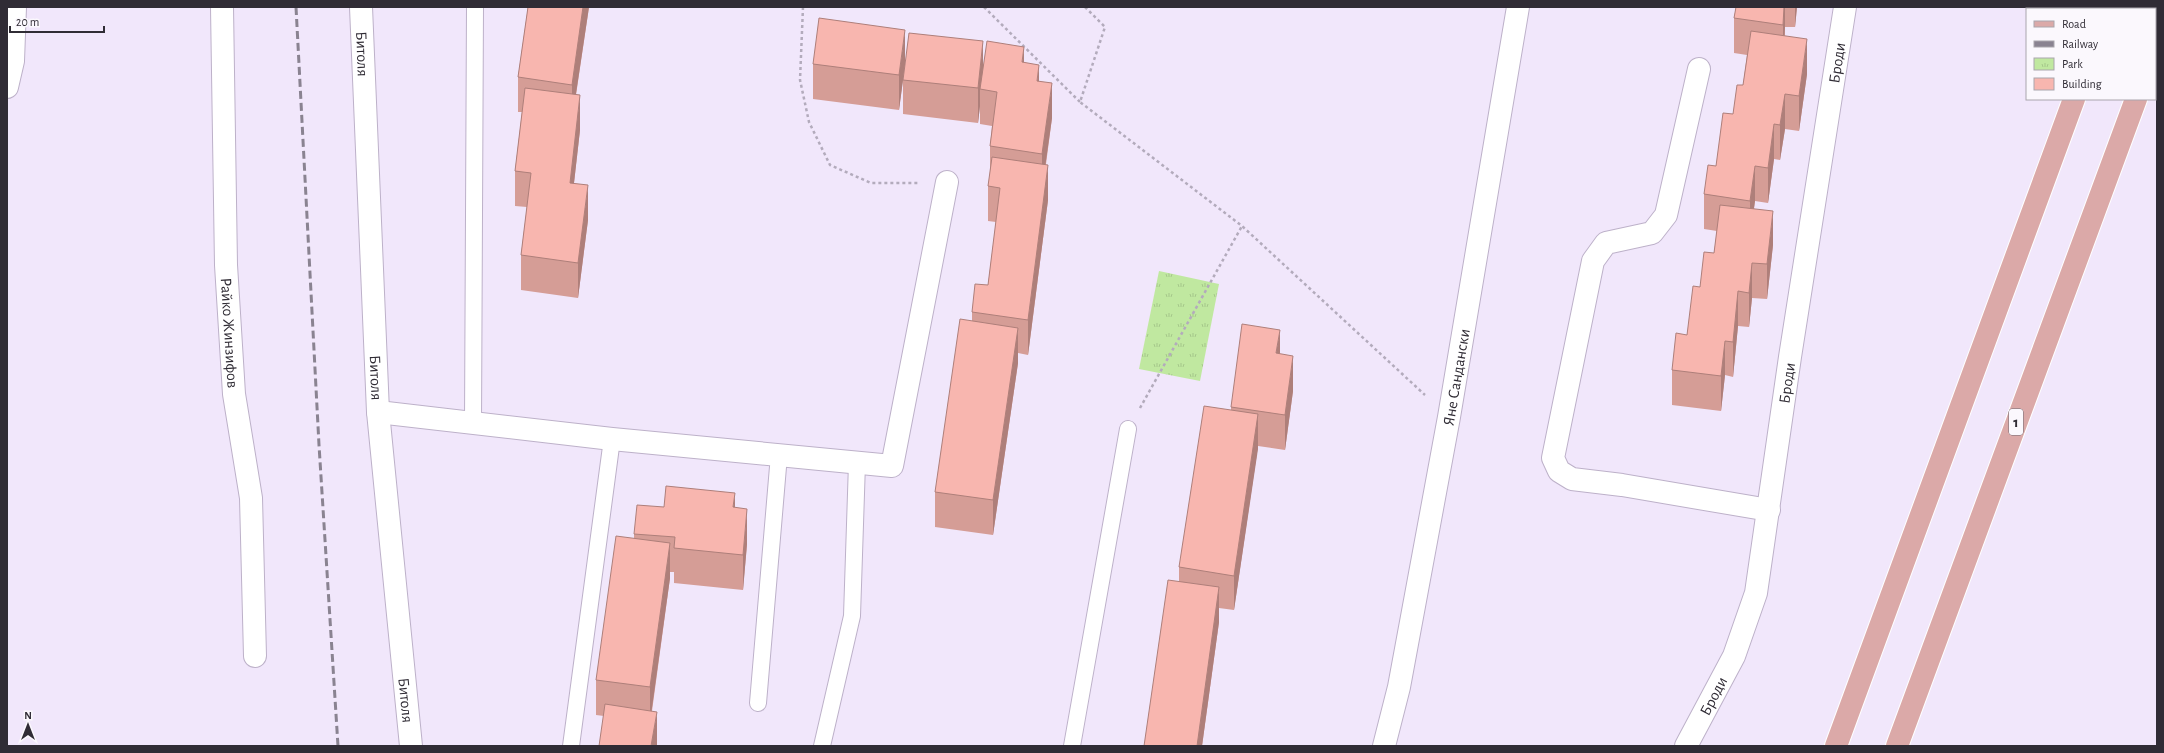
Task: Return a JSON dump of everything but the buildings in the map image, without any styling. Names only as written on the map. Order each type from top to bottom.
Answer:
[{"type":"main road","points":[[1836,746],[2074,100]]},
{"type":"main road","name":"1","points":[[1897,746],[2136,100]]},
{"type":"street","points":[[7,87],[13,61],[15,7]]},
{"type":"street","name":"Райко Жинзифов","points":[[222,7],[226,265],[234,394],[251,498],[255,656]]},
{"type":"street","name":"Битоля","points":[[362,7],[378,412],[411,746]]},
{"type":"street","name":"Яне Сандански","points":[[1384,746],[1398,687],[1449,417],[1518,7]]},
{"type":"street","name":"Броди","points":[[1686,746],[1734,656],[1756,593],[1845,7]]},
{"type":"street","points":[[1699,69],[1666,215],[1652,234],[1606,243],[1593,261],[1553,458],[1559,471],[1572,479],[1622,485],[1769,510]]},
{"type":"street","points":[[378,412],[612,439],[892,466],[947,182]]},
{"type":"lane","points":[[473,422],[475,7]]},
{"type":"lane","points":[[1072,746],[1128,429]]},
{"type":"lane","points":[[571,746],[612,439]]},
{"type":"lane","points":[[758,703],[779,455]]},
{"type":"lane","points":[[822,746],[852,616],[857,463]]},
{"type":"path","points":[[803,7],[800,80],[809,122],[830,165],[872,183],[947,182]]},
{"type":"path","points":[[984,7],[1080,102],[1242,226],[1449,417]]},
{"type":"path","points":[[1080,102],[1105,27],[1085,7]]},
{"type":"path","points":[[1128,429],[1242,226]]},
{"type":"green space","points":[[1159,271],[1219,284],[1200,381],[1139,369]]},
{"type":"railway","points":[[296,7],[319,445],[338,746]]}]
